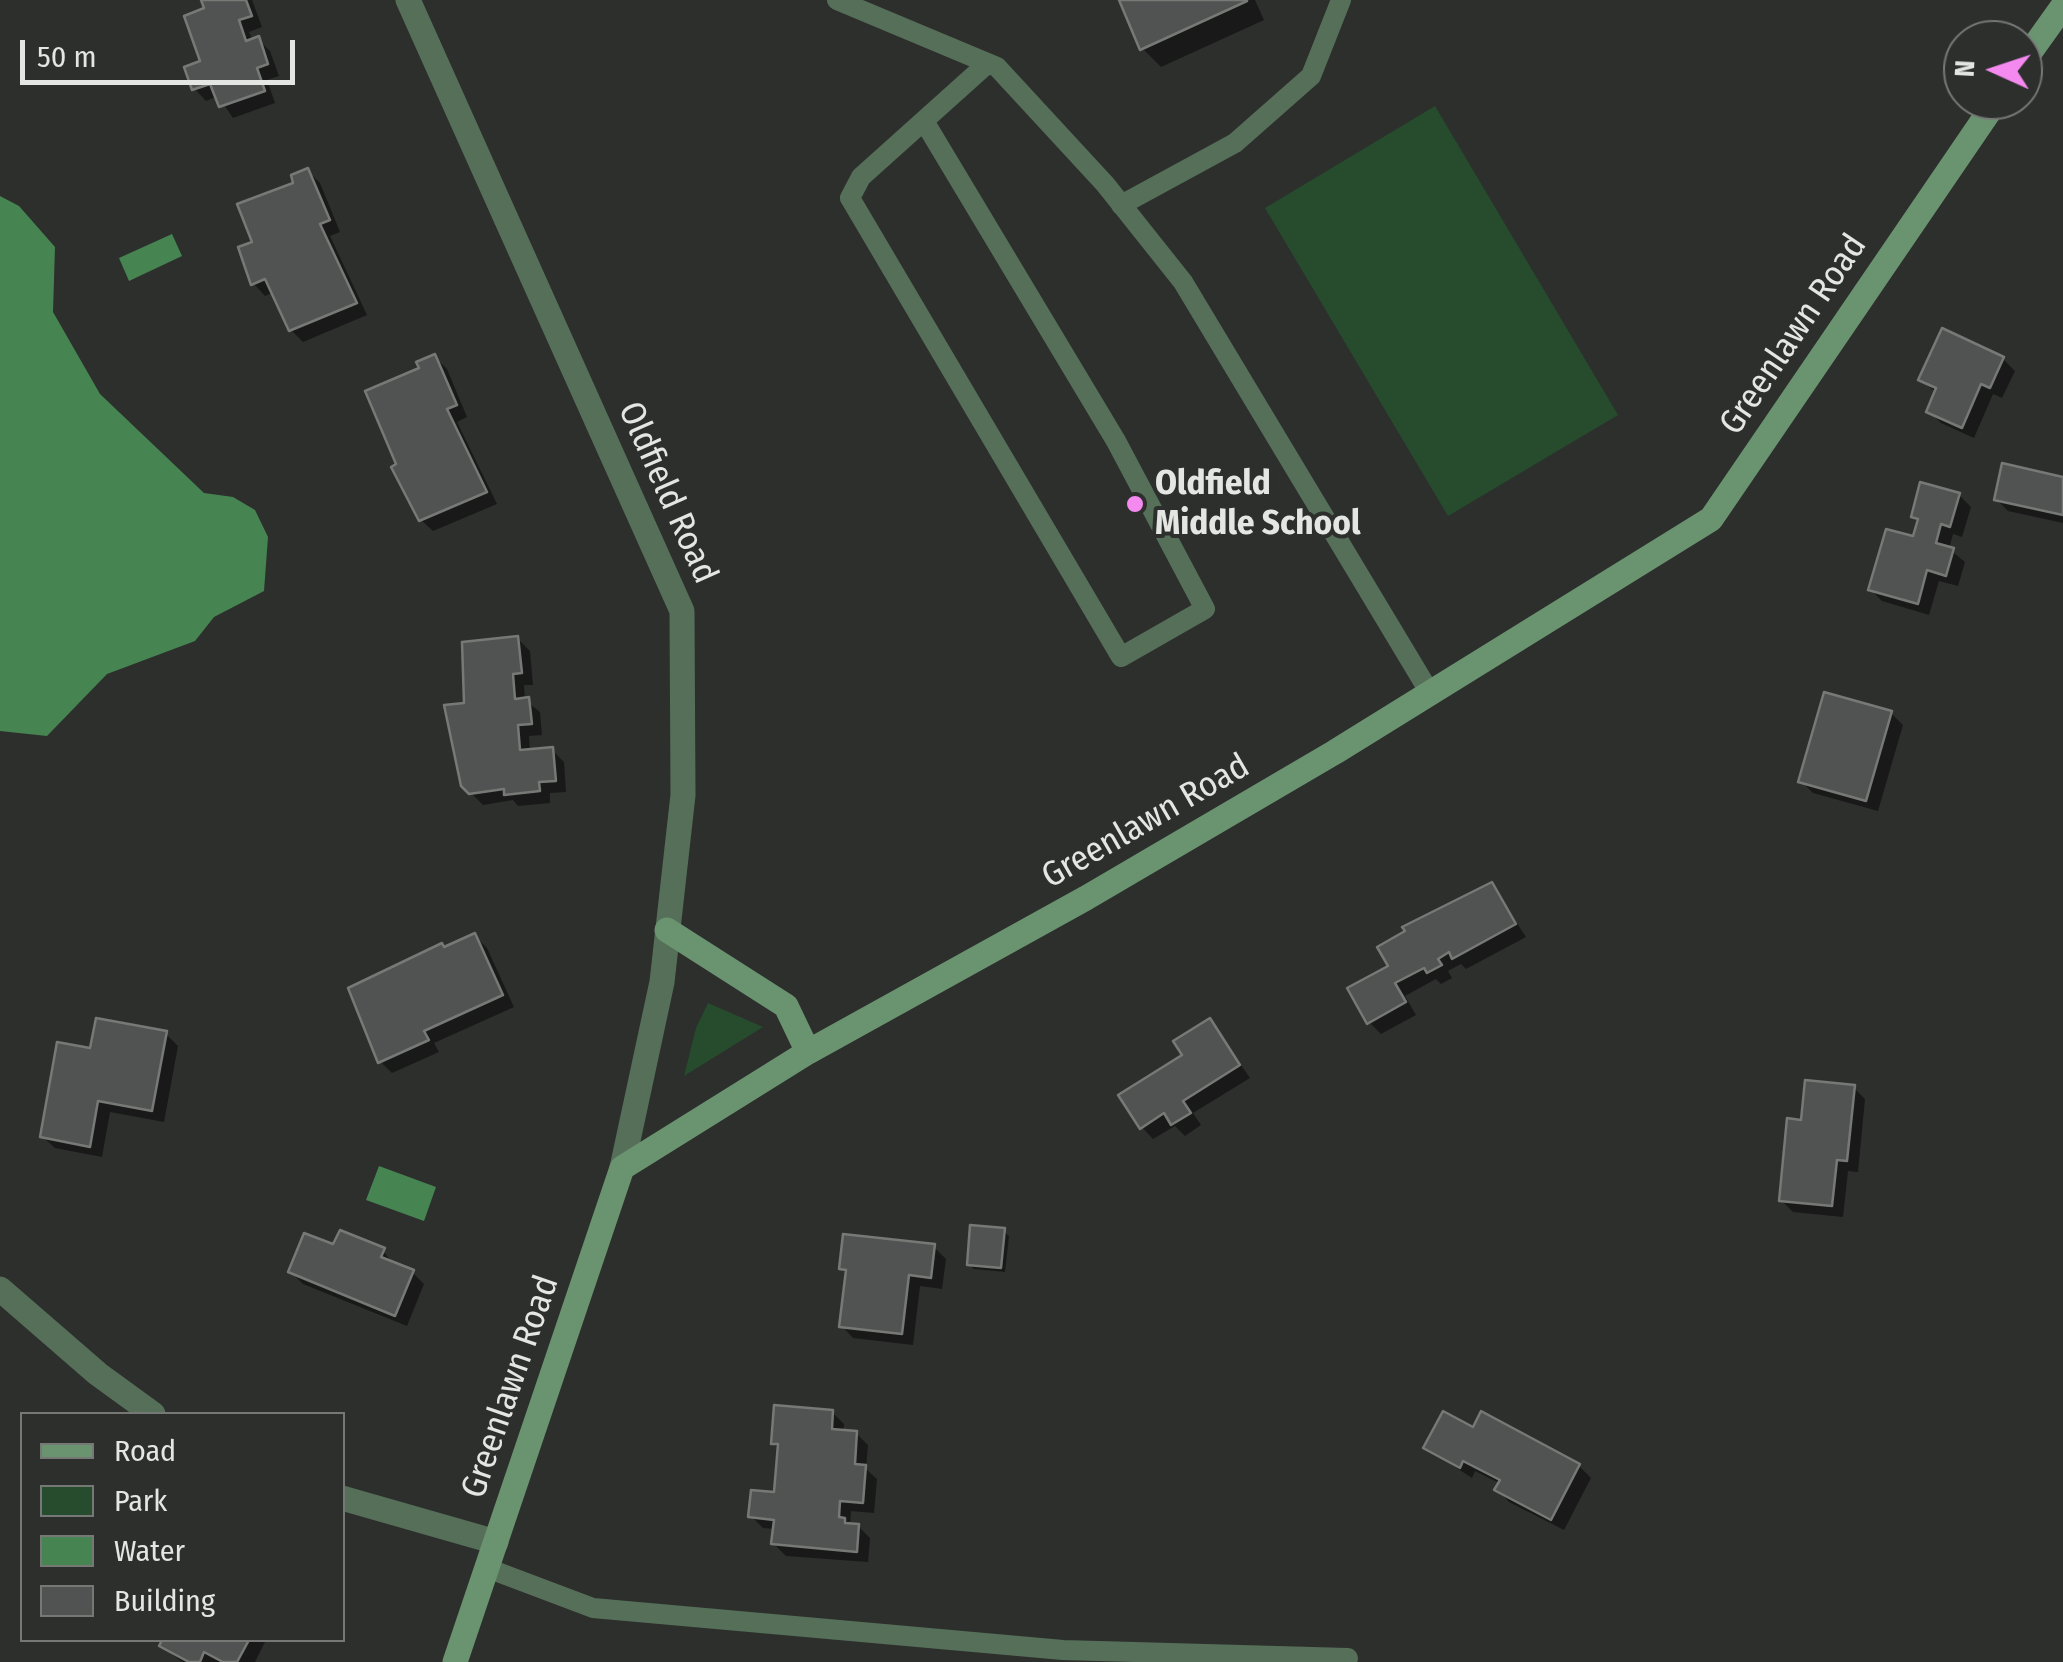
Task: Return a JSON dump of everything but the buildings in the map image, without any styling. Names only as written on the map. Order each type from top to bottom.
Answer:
[{"type":"main road","points":[[2043,34],[2063,6]]},
{"type":"main road","name":"Greenlawn Road","points":[[455,1662],[622,1168],[808,1052],[1086,898],[1712,520],[1983,120]]},
{"type":"main road","points":[[667,930],[786,1006],[808,1052]]},
{"type":"street","name":"Oldfield Road","points":[[408,0],[682,611],[683,795],[662,982],[622,1168]]},
{"type":"street","points":[[0,1289],[98,1374],[151,1412]]},
{"type":"street","points":[[345,1499],[496,1542]]},
{"type":"lane","points":[[837,0],[997,67],[1121,205],[1184,282],[1430,693]]},
{"type":"lane","points":[[1121,205],[1236,143],[1311,76],[1341,0]]},
{"type":"lane","points":[[924,121],[1116,441],[1205,609],[1121,657],[850,198],[861,177],[988,63]]},
{"type":"lane","points":[[488,1568],[592,1608],[1063,1650],[1348,1658]]},
{"type":"green space","points":[[1435,106],[1618,415],[1448,516],[1265,208]]},
{"type":"green space","points":[[708,1003],[763,1027],[684,1076],[696,1028]]},
{"type":"water","points":[[0,196],[19,206],[55,247],[53,312],[100,394],[204,493],[233,497],[255,510],[268,537],[264,591],[214,617],[195,641],[107,674],[47,736],[0,731]]},
{"type":"water","points":[[172,234],[182,256],[129,281],[119,258]]},
{"type":"water","points":[[379,1166],[436,1187],[424,1221],[366,1200]]},
{"type":"place","name":"Oldfield Middle School","points":[[1135,504]]}]
